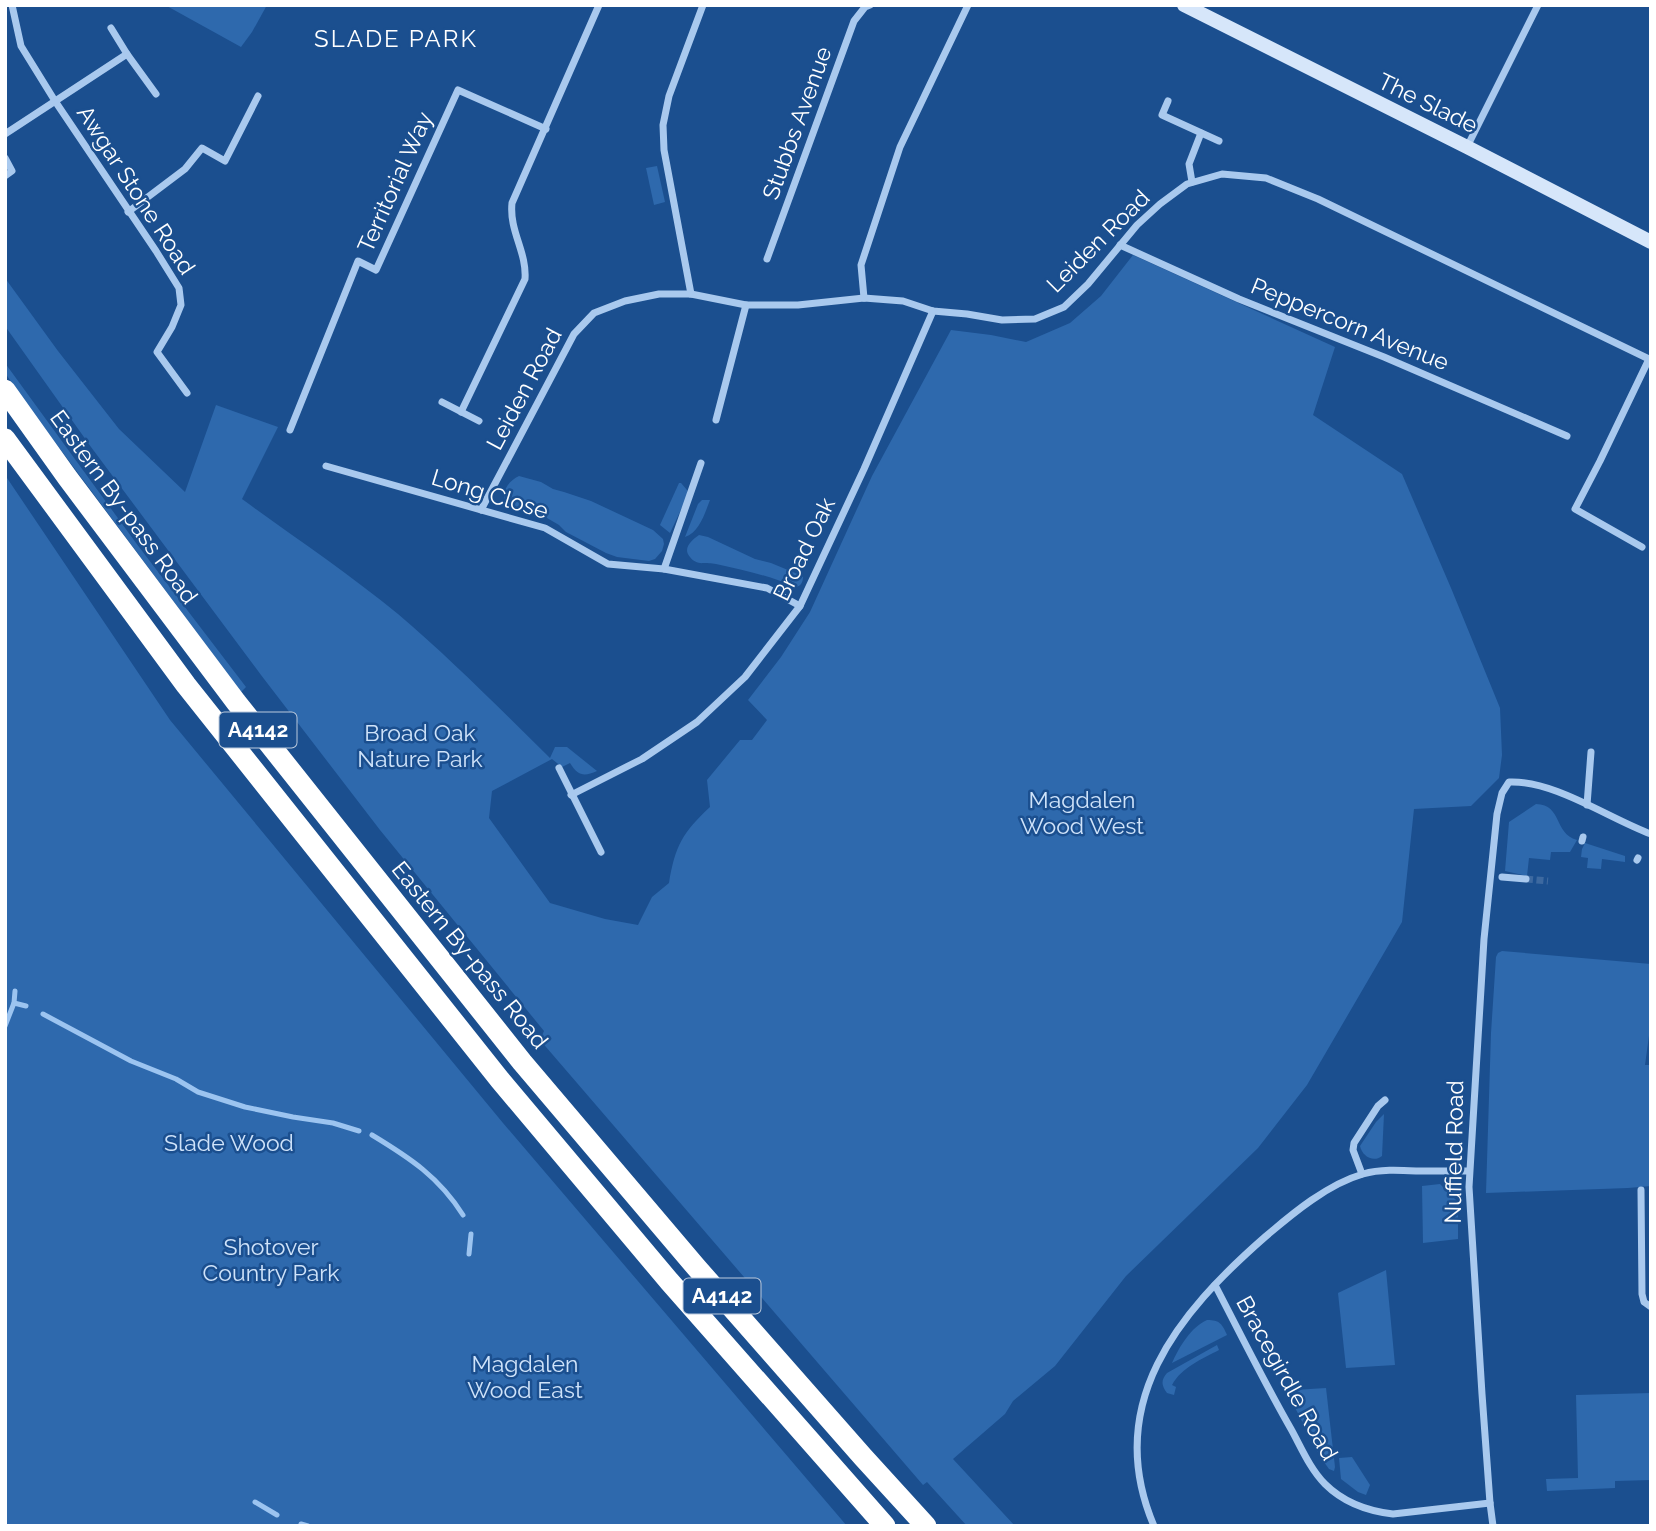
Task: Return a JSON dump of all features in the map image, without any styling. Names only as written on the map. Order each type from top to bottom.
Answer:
[{"type":"highway","name":"Eastern By-pass Road","points":[[5,390],[236,702],[522,1062],[714,1287],[926,1526]]},
{"type":"highway","name":"A4142","points":[[5,439],[186,685],[500,1080],[678,1292],[885,1526]]},
{"type":"main road","name":"The Slade","points":[[1184,5],[1651,242]]},
{"type":"street","name":"Awgar Stone Road","points":[[12,5],[21,46],[55,102],[179,288],[181,305],[157,352],[187,393]]},
{"type":"street","points":[[461,412],[525,279],[526,268],[511,217],[512,203],[599,5]]},
{"type":"street","points":[[691,294],[664,150],[663,125],[669,96],[703,5]]},
{"type":"street","name":"Stubbs Avenue","points":[[767,259],[855,21],[865,7],[870,5]]},
{"type":"street","points":[[864,298],[861,265],[900,147],[968,5]]},
{"type":"street","points":[[1467,147],[1538,5]]},
{"type":"street","points":[[111,28],[156,94]]},
{"type":"street","points":[[5,134],[127,54]]},
{"type":"street","name":"Territorial Way","points":[[290,430],[358,261],[376,270],[458,90],[546,129]]},
{"type":"street","points":[[128,212],[186,169],[202,148],[225,161],[258,96]]},
{"type":"street","points":[[1168,101],[1162,115],[1219,141]]},
{"type":"street","points":[[1192,182],[1189,164],[1201,133]]},
{"type":"street","points":[[5,158],[12,171],[5,176]]},
{"type":"street","name":"Leiden Road","points":[[481,510],[573,334],[594,313],[625,301],[659,294],[691,294],[746,305],[798,305],[864,298],[903,301],[933,311],[1002,320],[1035,320],[1064,307],[1088,284],[1137,225],[1160,204],[1186,184],[1222,174],[1266,178],[1318,198],[1650,359]]},
{"type":"street","name":"Peppercorn Avenue","points":[[1120,245],[1239,299],[1372,352],[1567,436]]},
{"type":"street","points":[[716,420],[746,305]]},
{"type":"street","name":"Broad Oak","points":[[572,795],[642,759],[697,722],[745,677],[800,606],[933,311]]},
{"type":"street","points":[[1642,547],[1575,509],[1650,359]]},
{"type":"street","points":[[442,402],[480,421]]},
{"type":"street","points":[[664,569],[701,463]]},
{"type":"street","name":"Long Close","points":[[326,466],[545,528],[608,564],[664,569],[767,588],[800,606]]},
{"type":"street","points":[[1591,752],[1587,805],[1651,834]]},
{"type":"street","points":[[559,768],[601,852]]},
{"type":"street","name":"Nuffield Road","points":[[1493,1526],[1469,1171],[1487,914],[1497,814],[1502,793],[1509,782],[1524,782],[1550,789],[1587,805]]},
{"type":"street","points":[[1502,877],[1526,879]]},
{"type":"street","points":[[1362,1174],[1353,1150],[1354,1143],[1378,1106],[1385,1100]]},
{"type":"street","points":[[1154,1526],[1142,1488],[1139,1468],[1138,1435],[1143,1401],[1155,1367],[1188,1314],[1249,1251],[1293,1214],[1317,1197],[1362,1174],[1387,1170],[1469,1171]]},
{"type":"street","points":[[1641,1190],[1642,1294],[1644,1302],[1651,1307]]},
{"type":"street","name":"Bracegirdle Road","points":[[1215,1285],[1310,1463],[1322,1481],[1336,1493],[1357,1506],[1393,1514],[1490,1503]]},
{"type":"green space","points":[[165,5],[267,5],[241,47]]},
{"type":"green space","points":[[657,166],[665,202],[654,205],[646,168]]},
{"type":"green space","name":"Magdalen Wood West","points":[[1133,255],[1335,347],[1313,415],[1402,474],[1500,708],[1502,755],[1499,778],[1471,806],[1414,809],[1402,922],[1307,1085],[1258,1148],[1126,1276],[1055,1366],[1013,1401],[1005,1414],[953,1459],[1015,1526],[967,1526],[927,1482],[923,1485],[540,1040],[544,1031],[380,830],[261,675],[91,447],[5,326],[5,278],[119,429],[185,492],[216,405],[278,427],[242,499],[398,614],[456,666],[550,758],[555,747],[567,747],[597,771],[582,774],[570,763],[562,767],[552,759],[492,791],[489,818],[550,903],[605,919],[638,925],[652,897],[669,883],[677,849],[682,840],[710,807],[707,780],[740,740],[752,740],[767,720],[748,700],[781,657],[810,612],[872,476],[951,330],[1026,342],[1070,323],[1101,296]]},
{"type":"green space","points":[[5,363],[136,543],[246,687],[241,692],[40,422],[5,373]]},
{"type":"green space","name":"Slade Wood","points":[[5,475],[170,720],[503,1123],[847,1526],[5,1526]]},
{"type":"green space","points":[[519,476],[591,501],[653,530],[663,539],[662,551],[649,561],[617,557],[566,532],[547,518],[506,505],[506,488]]},
{"type":"green space","points":[[679,483],[687,490],[688,495],[670,533],[660,525]]},
{"type":"green space","points":[[702,500],[710,500],[704,516],[698,527],[685,537],[698,504]]},
{"type":"green space","points":[[699,535],[800,575],[803,577],[802,582],[796,587],[747,571],[695,562],[688,554],[687,547]]},
{"type":"green space","points":[[1536,804],[1550,809],[1564,832],[1577,840],[1570,852],[1551,852],[1550,860],[1529,858],[1527,876],[1505,871],[1509,822]]},
{"type":"green space","points":[[1585,843],[1625,856],[1625,862],[1602,859],[1601,869],[1587,868],[1588,858],[1581,857]]},
{"type":"green space","points":[[1502,951],[1651,964],[1651,1021],[1645,1065],[1651,1065],[1651,1186],[1486,1193],[1496,957]]},
{"type":"green space","points":[[1384,1114],[1382,1156],[1372,1159],[1363,1153],[1360,1146]]},
{"type":"green space","points":[[1440,1184],[1458,1202],[1458,1239],[1423,1243],[1422,1186]]},
{"type":"green space","points":[[1386,1270],[1395,1365],[1346,1368],[1338,1293]]},
{"type":"green space","points":[[1207,1320],[1220,1323],[1227,1335],[1172,1363],[1186,1338]]},
{"type":"green space","points":[[1217,1345],[1219,1350],[1181,1373],[1172,1385],[1176,1387],[1174,1395],[1167,1393],[1162,1383],[1167,1373]]},
{"type":"green space","points":[[1326,1388],[1334,1471],[1329,1469],[1321,1458],[1288,1394],[1294,1390]]},
{"type":"green space","points":[[1651,1393],[1651,1480],[1615,1481],[1615,1488],[1547,1491],[1546,1479],[1578,1478],[1576,1395]]},
{"type":"green space","points":[[1352,1457],[1370,1485],[1366,1495],[1341,1479],[1339,1458]]},
{"type":"waterway","points":[[5,1026],[14,1003],[15,991]]},
{"type":"waterway","points":[[14,1003],[26,1006]]},
{"type":"waterway","points":[[43,1014],[131,1061],[176,1079],[198,1092],[245,1107],[333,1123],[359,1131]]},
{"type":"waterway","points":[[372,1135],[423,1169],[463,1215]]},
{"type":"waterway","points":[[469,1254],[471,1234]]},
{"type":"waterway","points":[[255,1502],[277,1515]]},
{"type":"waterway","points":[[301,1524],[308,1526]]},
{"type":"tunnel","points":[[1526,879],[1548,881]]},
{"type":"district","name":"SLADE PARK","points":[[396,39]]},
{"type":"park label","name":"Broad Oak Nature Park","points":[[420,746]]},
{"type":"park label","name":"Shotover Country Park","points":[[271,1260]]},
{"type":"park label","name":"Magdalen Wood East","points":[[525,1377]]}]
